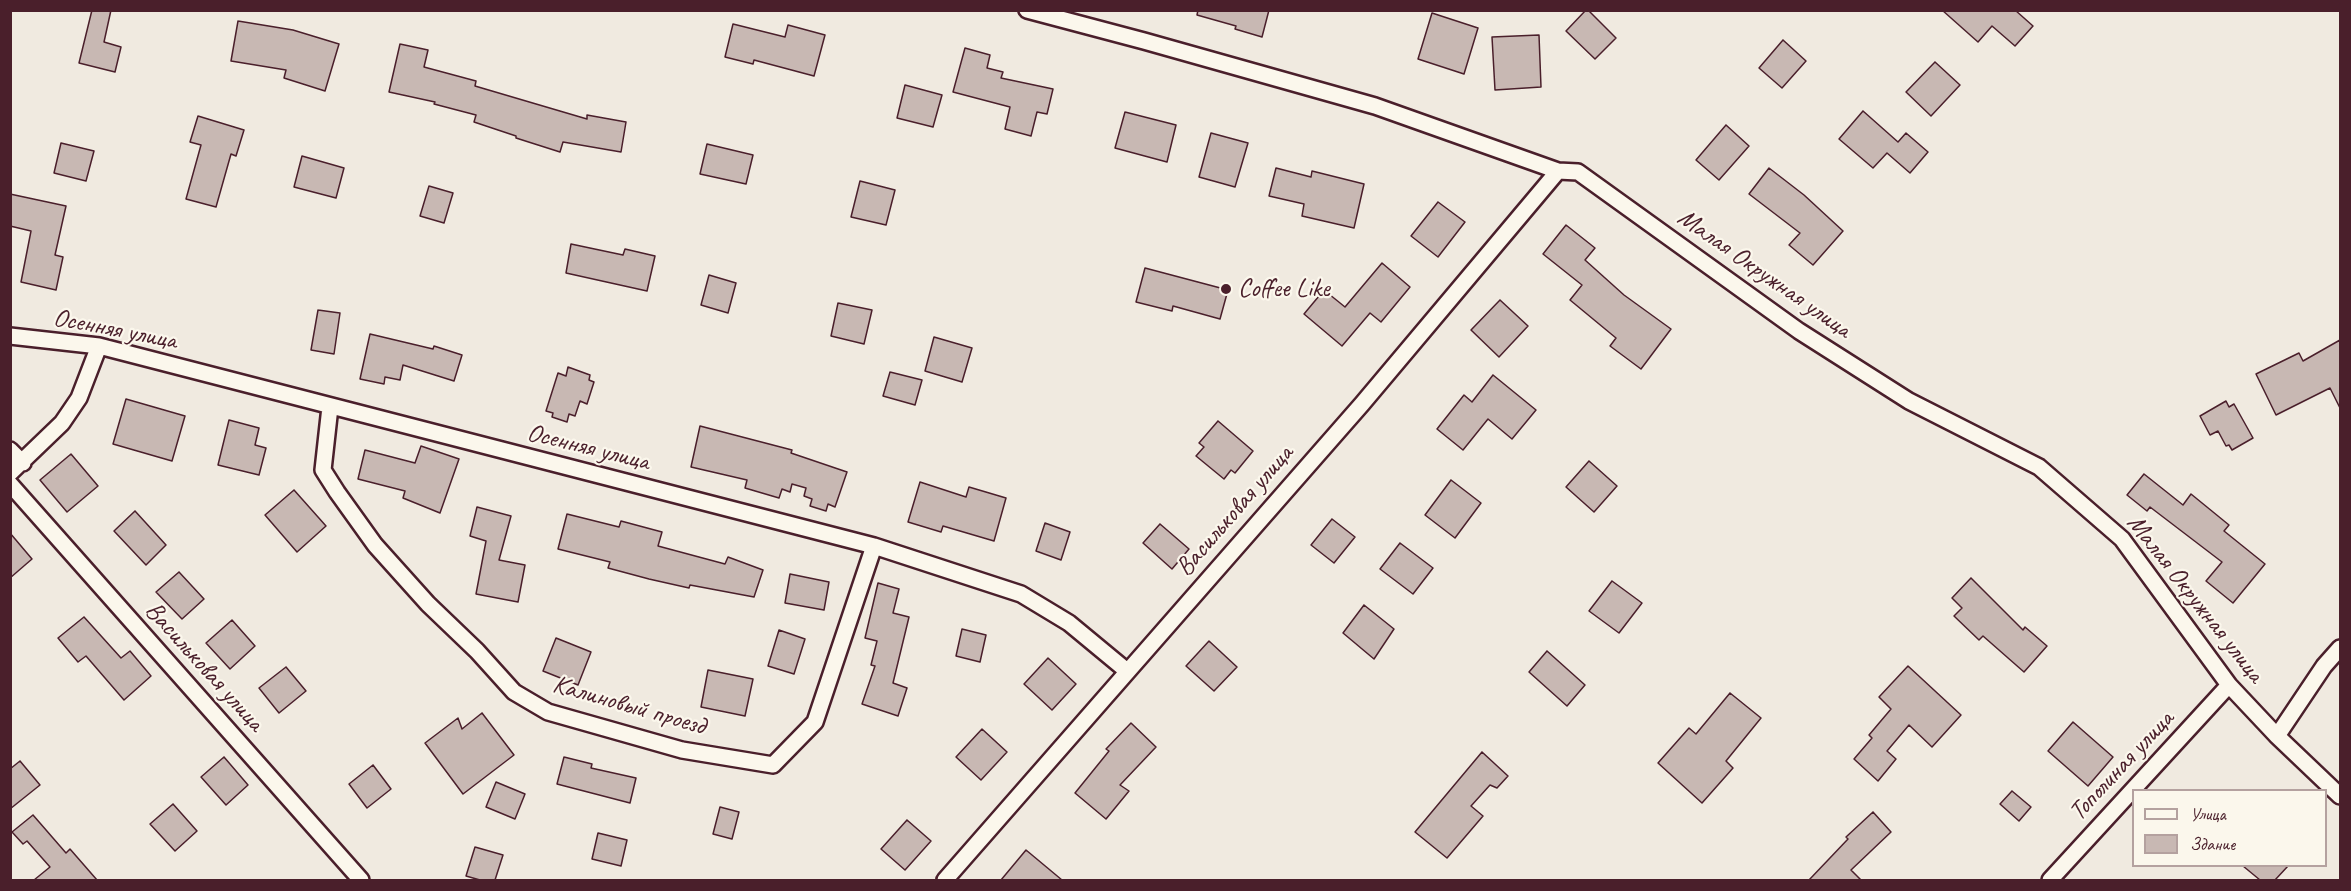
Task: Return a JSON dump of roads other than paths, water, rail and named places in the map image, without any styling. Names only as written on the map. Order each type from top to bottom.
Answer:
[{"type":"street","name":"Малая Окружная улица","points":[[1027,10],[1375,106],[1558,171],[1578,172],[1798,331],[1910,400],[2039,467],[2122,539],[2229,685],[2277,736],[2340,796]]},
{"type":"street","name":"Васильковая улица","points":[[945,880],[1362,404],[1558,171]]},
{"type":"street","name":"Осенняя улица","points":[[10,336],[99,346],[873,546],[1021,594],[1069,622],[1127,670]]},
{"type":"street","points":[[10,474],[62,423],[79,398],[99,346]]},
{"type":"street","name":"Калиновый проезд","points":[[330,407],[323,470],[337,492],[375,545],[428,604],[477,651],[514,692],[548,712],[682,750],[773,765],[815,722],[873,546]]},
{"type":"street","points":[[10,450],[23,463]]},
{"type":"street","name":"Васильковая улица","points":[[10,484],[361,880]]},
{"type":"street","points":[[2277,736],[2324,666],[2340,648]]},
{"type":"street","name":"Тополиная улица","points":[[2134,789],[2229,685]]},
{"type":"street","name":"Тополиная улица","points":[[2050,880],[2132,791]]},
{"type":"place","name":"Coffee Like","points":[[1226,289]]}]
